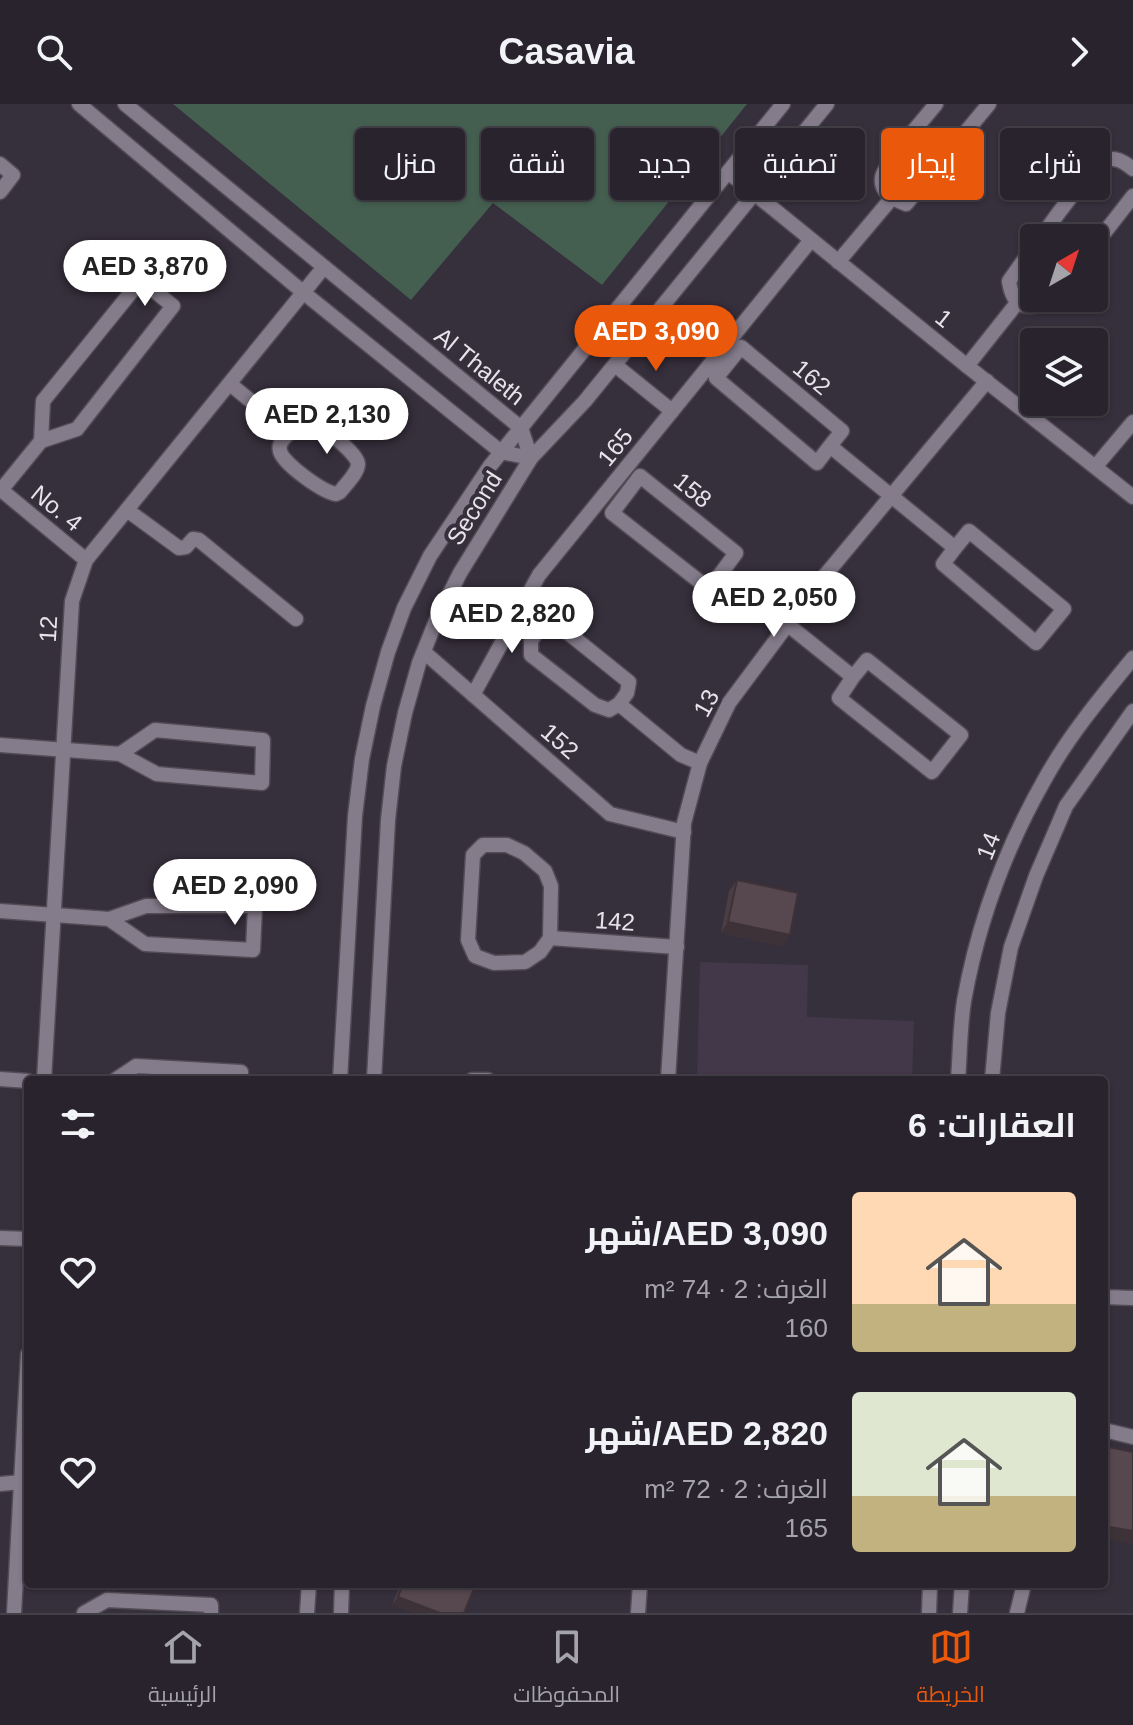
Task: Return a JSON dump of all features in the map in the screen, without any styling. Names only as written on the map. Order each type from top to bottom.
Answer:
[{"type":"street","points":[[79,104],[304,293],[501,452],[531,458]]},
{"type":"street","name":"Al Thaleth","points":[[125,104],[521,428],[531,458]]},
{"type":"street","name":"Second","points":[[340,1076],[355,816],[362,759],[388,652],[404,608],[430,556],[501,452],[783,104]]},
{"type":"street","name":"Second","points":[[808,128],[827,104]]},
{"type":"street","points":[[917,128],[936,104]]},
{"type":"street","points":[[969,128],[989,104]]},
{"type":"street","points":[[1051,224],[1096,165],[1110,158],[1123,161],[1133,169]]},
{"type":"street","points":[[0,164],[13,175],[0,192]]},
{"type":"street","name":"1","points":[[728,172],[735,178]]},
{"type":"street","points":[[1108,228],[1133,196]]},
{"type":"street","name":"Second","points":[[374,1076],[387,835],[393,779],[405,713],[436,621],[460,573],[531,458],[585,401],[749,200]]},
{"type":"street","name":"1","points":[[761,200],[1133,497]]},
{"type":"street","points":[[838,262],[890,200]]},
{"type":"street","name":"165","points":[[473,695],[539,575],[811,240]]},
{"type":"street","points":[[1020,266],[1009,281],[1010,293],[1020,304]]},
{"type":"street","name":"12","points":[[44,1076],[72,601],[86,560],[324,267]]},
{"type":"street","points":[[1,490],[41,441],[77,429],[173,306],[141,280],[43,401],[41,441]]},
{"type":"street","points":[[967,366],[1017,303]]},
{"type":"street","name":"162","points":[[741,347],[842,431],[830,446],[817,463],[716,378],[741,347]]},
{"type":"street","points":[[615,365],[672,411]]},
{"type":"street","name":"13","points":[[668,1076],[684,832],[700,763],[729,703],[817,585],[987,381]]},
{"type":"street","points":[[230,384],[289,432]]},
{"type":"street","points":[[313,421],[356,457],[357,468],[340,492],[333,494],[323,490],[286,462],[279,447],[289,432],[300,422],[313,421]]},
{"type":"street","points":[[1096,466],[1133,422]]},
{"type":"street","points":[[830,446],[955,548]]},
{"type":"street","name":"158","points":[[640,476],[736,553],[722,572],[709,589],[612,513],[640,476]]},
{"type":"street","name":"No. 4","points":[[1,490],[86,560]]},
{"type":"street","points":[[127,510],[179,548],[186,547],[193,539],[199,540],[296,619]]},
{"type":"street","points":[[969,531],[1064,609],[1036,643],[943,564],[955,548],[969,531]]},
{"type":"street","points":[[722,572],[853,677]]},
{"type":"street","points":[[547,616],[629,682],[627,693],[619,704],[609,710],[595,705],[531,655],[531,641],[547,616]]},
{"type":"street","name":"152","points":[[424,652],[610,814],[684,832]]},
{"type":"street","name":"14","points":[[958,1076],[964,1002],[984,921],[1013,840],[1047,775],[1079,726],[1133,658]]},
{"type":"street","points":[[867,660],[961,735],[932,772],[839,698],[853,677],[867,660]]},
{"type":"street","points":[[619,704],[681,755],[700,763]]},
{"type":"street","points":[[992,1076],[998,1013],[1011,947],[1036,876],[1066,806],[1133,711]]},
{"type":"street","points":[[0,745],[120,754],[157,774],[262,783],[263,740],[155,730],[120,754]]},
{"type":"street","points":[[483,845],[507,845],[524,853],[545,871],[551,886],[550,938],[540,952],[525,962],[494,963],[475,956],[468,940],[473,855],[483,845]]},
{"type":"street","points":[[0,911],[109,919],[146,906],[255,906],[253,950],[145,944],[109,919]]},
{"type":"street","name":"142","points":[[550,938],[677,947]]},
{"type":"street","points":[[121,1076],[136,1066],[241,1072],[240,1076]]},
{"type":"street","points":[[0,1079],[24,1081]]},
{"type":"street","points":[[0,1238],[24,1239]]},
{"type":"street","points":[[1108,1297],[1133,1298]]},
{"type":"street","points":[[1108,1431],[1133,1437]]},
{"type":"street","points":[[14,1613],[24,1442]]},
{"type":"street","points":[[0,1484],[21,1482]]},
{"type":"street","points":[[307,1613],[309,1588]]},
{"type":"street","points":[[341,1613],[342,1588]]},
{"type":"street","points":[[638,1613],[640,1588]]},
{"type":"street","points":[[929,1613],[930,1588]]},
{"type":"street","points":[[960,1613],[962,1588]]},
{"type":"street","points":[[1017,1613],[1023,1588]]},
{"type":"street","points":[[84,1613],[107,1600],[211,1605],[211,1613]]},
{"type":"shaded area","points":[[700,962],[808,965],[807,1017],[914,1021],[912,1076],[697,1076]]},
{"type":"green space","points":[[173,104],[747,104],[719,139],[719,128],[610,128],[610,200],[670,200],[602,285],[493,203],[411,300]]},
{"type":"building","points":[[737,880],[798,893],[790,935],[728,922]]},
{"type":"building","points":[[1108,1447],[1133,1452],[1133,1531],[1108,1527]]},
{"type":"building","points":[[401,1588],[474,1588],[464,1613],[440,1613],[398,1597]]}]
